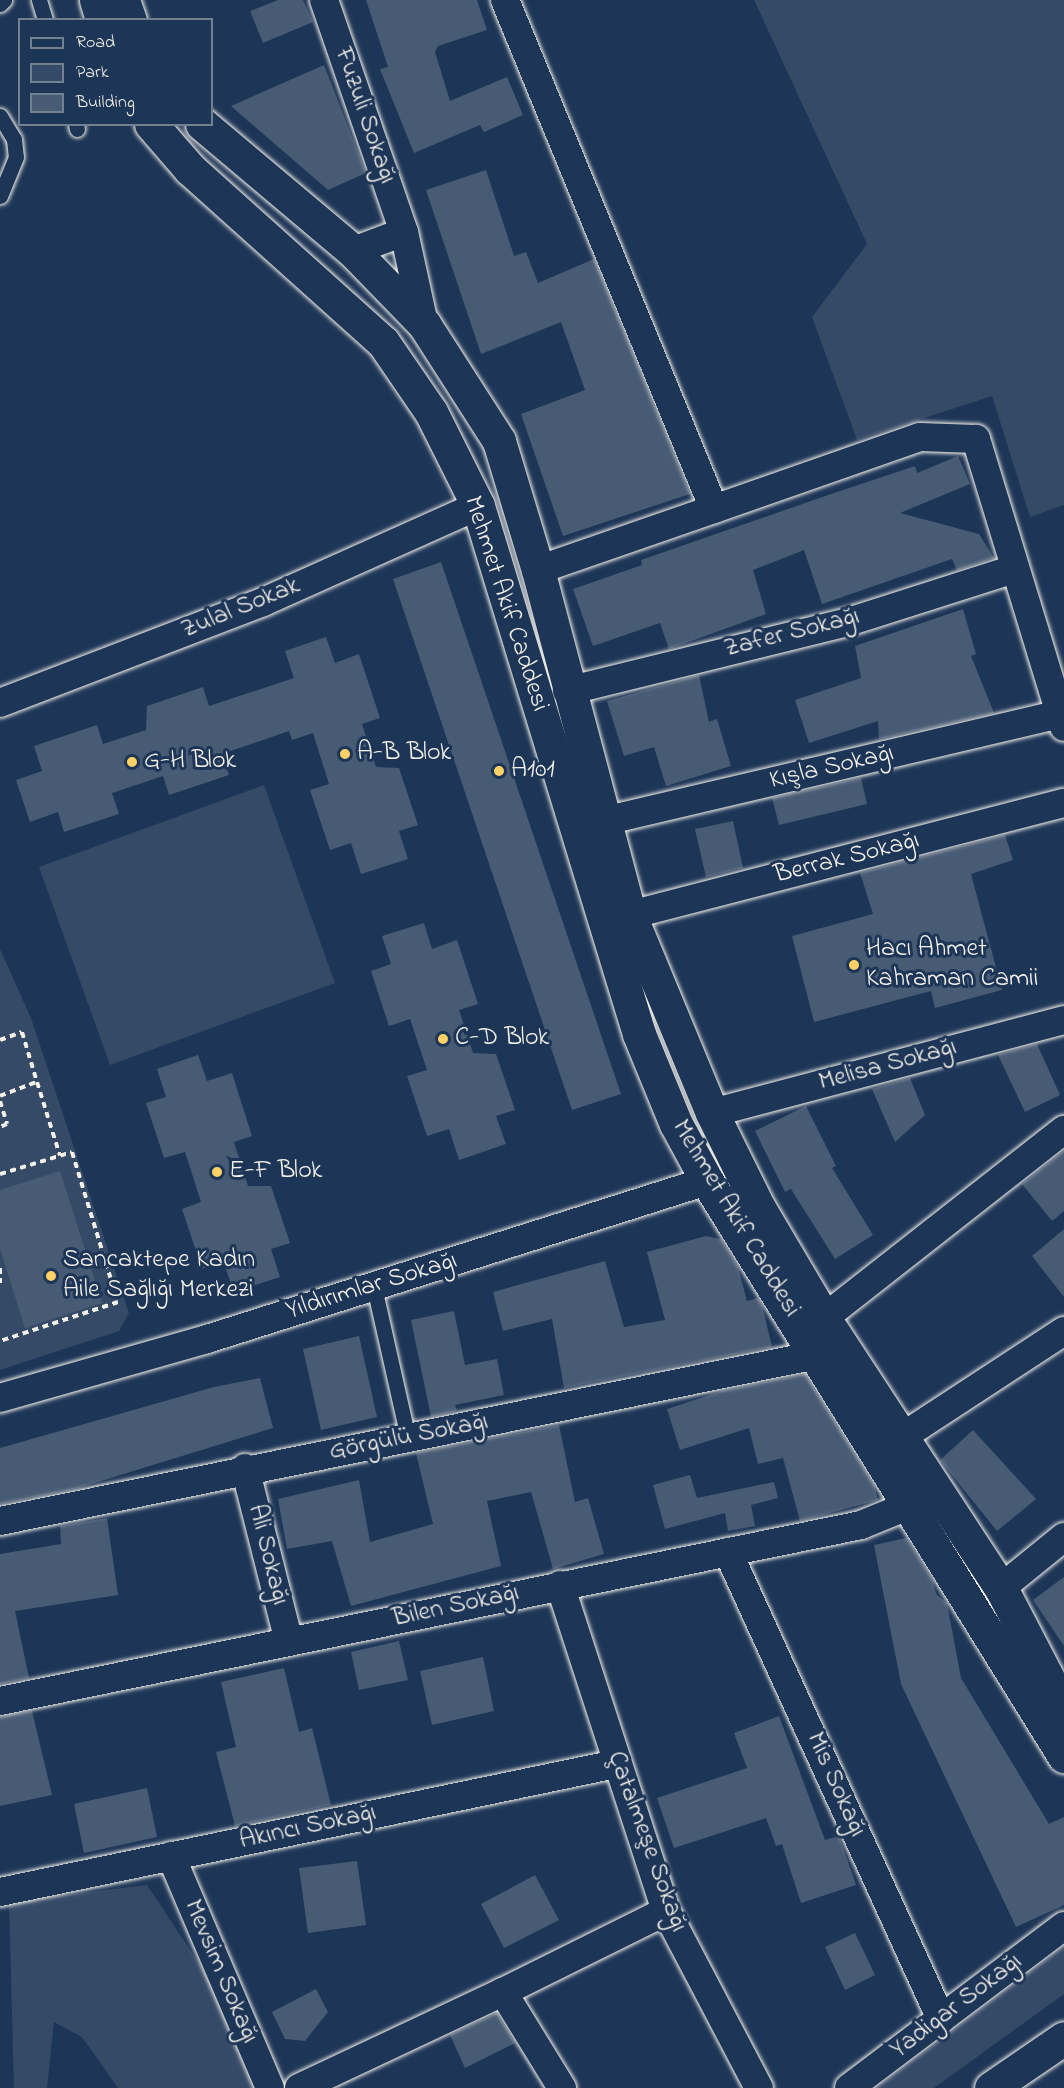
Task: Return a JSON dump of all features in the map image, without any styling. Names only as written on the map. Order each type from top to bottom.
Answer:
[{"type":"main road","points":[[96,0],[101,18]]},
{"type":"main road","points":[[123,0],[129,18]]},
{"type":"main road","name":"Mehmet Akif Caddesi","points":[[153,126],[190,169],[383,342],[431,412],[478,506],[512,623],[592,832],[630,915],[712,1113],[759,1208],[824,1318],[905,1435],[1001,1588],[1064,1709]]},
{"type":"main road","name":"Mehmet Akif Caddesi","points":[[204,126],[353,251],[424,324],[499,441],[538,570],[567,691],[592,832],[639,1034],[676,1124],[707,1181],[1064,1756]]},
{"type":"main road","points":[[512,623],[538,570]]},
{"type":"main road","name":"Mehmet Akif Caddesi","points":[[817,1355],[824,1318]]},
{"type":"main road","points":[[991,2088],[1064,2038]]},
{"type":"street","name":"Fuzuli Sokağı","points":[[324,0],[404,232],[424,324]]},
{"type":"street","points":[[505,0],[714,509]]},
{"type":"street","points":[[353,251],[404,232]]},
{"type":"street","points":[[538,570],[920,437],[976,440],[1062,721]]},
{"type":"street","name":"Zulal Sokak","points":[[0,703],[263,602],[478,506]]},
{"type":"street","name":"Zafer Sokağı","points":[[567,691],[848,622],[1014,568]]},
{"type":"street","name":"Kışla Sokağı","points":[[592,832],[1062,721]]},
{"type":"street","name":"Berrak Sokağı","points":[[630,915],[1064,803]]},
{"type":"street","name":"Melisa Sokağı","points":[[712,1113],[1064,1020]]},
{"type":"street","points":[[824,1318],[1064,1130]]},
{"type":"street","name":"Yıldırımlar Sokağı","points":[[0,1398],[374,1287],[707,1181]]},
{"type":"street","points":[[905,1435],[1064,1331]]},
{"type":"street","name":"Görgülü Sokağı","points":[[0,1521],[245,1468],[408,1438],[817,1355]]},
{"type":"street","name":"Ali Sokağı","points":[[245,1468],[289,1642]]},
{"type":"street","name":"Bilen Sokağı","points":[[0,1701],[861,1525],[910,1505]]},
{"type":"street","points":[[1001,1588],[1064,1537]]},
{"type":"street","name":"Mis Sokağı","points":[[728,1552],[941,2019]]},
{"type":"street","name":"Çatalmeşe Sokağı","points":[[560,1585],[616,1764],[666,1911],[759,2088]]},
{"type":"street","name":"Akıncı Sokağı","points":[[0,1892],[616,1764]]},
{"type":"street","name":"Mevsim Sokağı","points":[[171,1856],[270,2088]]},
{"type":"street","points":[[299,2088],[503,1992],[666,1911]]},
{"type":"street","name":"Yadigar Sokağı","points":[[849,2088],[1064,1926]]},
{"type":"street","points":[[503,1992],[562,2088]]},
{"type":"lane","points":[[0,4],[4,0]]},
{"type":"lane","points":[[39,0],[44,18]]},
{"type":"lane","points":[[0,116],[14,139],[16,157],[0,196]]},
{"type":"lane","points":[[374,1287],[408,1438]]},
{"type":"path","points":[[0,1040],[22,1032],[60,1156]]},
{"type":"path","points":[[0,1096],[38,1083]]},
{"type":"path","points":[[0,1101],[8,1124],[0,1127]]},
{"type":"path","points":[[0,1174],[72,1152],[118,1302],[0,1341]]},
{"type":"path","points":[[0,1268],[0,1283]]},
{"type":"green space","points":[[754,0],[1064,0],[1064,505],[1030,517],[992,396],[857,440],[812,317],[867,244]]},
{"type":"green space","points":[[264,785],[335,983],[110,1065],[39,867]]},
{"type":"green space","points":[[0,949],[31,1018],[129,1313],[119,1331],[0,1370]]},
{"type":"green space","points":[[147,1885],[282,2088],[118,2088],[82,2037],[54,2022],[47,2088],[14,2088],[9,1902]]},
{"type":"green space","points":[[1064,1947],[1064,1994],[934,2088],[877,2088]]},
{"type":"building","points":[[278,0],[303,0],[313,22],[263,43],[250,11]]},
{"type":"building","points":[[366,0],[477,0],[487,30],[438,46],[435,52],[450,101],[507,77],[523,115],[484,132],[480,125],[414,153],[380,69],[388,67]]},
{"type":"building","points":[[324,65],[366,173],[328,190],[231,106]]},
{"type":"building","points":[[486,170],[514,256],[526,252],[538,283],[594,259],[690,494],[563,536],[521,414],[585,390],[561,322],[481,354],[426,190]]},
{"type":"building","points":[[958,456],[970,484],[900,513],[979,534],[994,558],[957,570],[952,559],[822,604],[804,550],[753,570],[766,614],[669,649],[660,623],[593,646],[573,589],[642,565],[641,560],[831,494],[915,466],[917,473]]},
{"type":"building","points":[[441,562],[621,1094],[572,1110],[393,579]]},
{"type":"building","points":[[963,609],[976,654],[971,656],[994,713],[879,739],[878,721],[809,743],[795,700],[861,678],[855,646]]},
{"type":"building","points":[[326,637],[335,663],[359,654],[380,718],[362,724],[376,767],[399,768],[418,825],[399,831],[408,859],[361,874],[351,843],[330,850],[310,790],[329,784],[313,733],[292,740],[289,731],[222,754],[229,775],[169,795],[163,776],[112,793],[119,814],[64,832],[58,812],[30,822],[16,780],[42,771],[34,746],[97,725],[103,744],[146,730],[147,706],[203,687],[209,706],[294,678],[285,651]]},
{"type":"building","points":[[699,675],[709,722],[717,719],[731,766],[666,786],[654,747],[624,756],[607,701]]},
{"type":"building","points":[[861,778],[867,804],[779,825],[772,798]]},
{"type":"building","points":[[733,821],[743,868],[706,877],[695,829]]},
{"type":"building","points":[[1005,835],[1013,860],[971,874],[1002,990],[935,1008],[931,991],[814,1022],[792,936],[873,914],[860,873]]},
{"type":"building","name":"C-D Blok","points":[[424,923],[432,949],[457,940],[478,1004],[459,1010],[473,1053],[496,1054],[515,1110],[496,1116],[506,1144],[459,1160],[449,1129],[427,1136],[407,1076],[427,1070],[410,1019],[389,1026],[371,971],[391,964],[382,936]]},
{"type":"building","points":[[1037,1044],[1060,1095],[1025,1112],[998,1055]]},
{"type":"building","name":"E-F Blok","points":[[198,1055],[207,1081],[232,1073],[252,1136],[234,1142],[248,1186],[271,1186],[290,1243],[271,1249],[280,1277],[234,1292],[223,1261],[202,1269],[182,1209],[201,1202],[185,1152],[164,1158],[146,1103],[166,1097],[157,1069]]},
{"type":"building","points":[[910,1078],[925,1115],[895,1142],[872,1089]]},
{"type":"building","points":[[806,1106],[836,1166],[832,1168],[873,1235],[835,1259],[791,1189],[785,1192],[755,1131]]},
{"type":"building","points":[[1064,1151],[1064,1211],[1052,1221],[1022,1184]]},
{"type":"building","name":"Sancaktepe Kadın Aile Sağlığı Merkezi","points":[[60,1171],[102,1303],[25,1328],[0,1249],[0,1190]]},
{"type":"building","points":[[1064,1229],[1064,1297],[1032,1256]]},
{"type":"building","points":[[706,1236],[721,1239],[738,1267],[747,1301],[758,1298],[762,1305],[772,1347],[564,1388],[552,1319],[503,1331],[493,1292],[605,1261],[624,1327],[665,1320],[647,1252]]},
{"type":"building","points":[[454,1311],[465,1365],[497,1359],[504,1395],[455,1405],[457,1411],[431,1417],[411,1320]]},
{"type":"building","points":[[359,1336],[377,1417],[321,1430],[303,1349]]},
{"type":"building","points":[[805,1374],[874,1485],[878,1500],[800,1521],[783,1458],[758,1464],[749,1428],[680,1450],[667,1409],[722,1391]]},
{"type":"building","points":[[260,1378],[273,1428],[75,1489],[0,1504],[0,1448],[214,1387]]},
{"type":"building","points":[[559,1425],[575,1502],[588,1498],[604,1554],[553,1569],[531,1492],[487,1501],[501,1566],[351,1606],[332,1541],[287,1549],[278,1499],[359,1480],[370,1542],[433,1524],[416,1453]]},
{"type":"building","points":[[973,1430],[1036,1499],[997,1531],[940,1460]]},
{"type":"building","points":[[690,1475],[697,1498],[774,1482],[778,1498],[751,1505],[755,1526],[728,1531],[725,1513],[665,1529],[653,1485]]},
{"type":"building","points":[[107,1518],[118,1595],[15,1611],[29,1678],[0,1684],[0,1554],[61,1544],[60,1526]]},
{"type":"building","points":[[906,1538],[933,1581],[936,1594],[947,1603],[961,1678],[1049,1824],[1064,1817],[1064,1905],[1016,1927],[901,1684],[874,1545]]},
{"type":"building","points":[[1064,1577],[1064,1646],[1033,1600]]},
{"type":"building","points":[[399,1641],[408,1680],[359,1690],[351,1652]]},
{"type":"building","points":[[483,1657],[494,1711],[432,1725],[420,1671]]},
{"type":"building","points":[[284,1668],[299,1732],[312,1728],[331,1805],[235,1826],[216,1752],[236,1747],[221,1682]]},
{"type":"building","points":[[32,1711],[52,1795],[0,1806],[0,1717]]},
{"type":"building","points":[[779,1716],[825,1840],[839,1836],[856,1885],[801,1903],[782,1844],[776,1846],[766,1818],[674,1848],[657,1798],[747,1768],[734,1733]]},
{"type":"building","points":[[147,1788],[157,1837],[84,1853],[74,1804]]},
{"type":"building","points":[[357,1861],[366,1925],[308,1933],[299,1868]]},
{"type":"building","points":[[535,1875],[559,1920],[504,1948],[481,1904]]},
{"type":"building","points":[[855,1933],[875,1975],[845,1990],[825,1947]]},
{"type":"building","points":[[316,1989],[328,2012],[305,2041],[285,2039],[272,2012]]},
{"type":"building","points":[[497,2013],[515,2043],[465,2068],[450,2035]]},
{"type":"place","name":"A-B Blok","points":[[345,754]]},
{"type":"place","name":"G-H Blok","points":[[132,762]]},
{"type":"place","name":"A101","points":[[499,771]]},
{"type":"place","name":"Hacı Ahmet Kahraman Camii","points":[[854,965]]},
{"type":"place","name":"C-D Blok","points":[[443,1039]]},
{"type":"place","name":"E-F Blok","points":[[217,1172]]},
{"type":"place","name":"Sancaktepe Kadın Aile Sağlığı Merkezi","points":[[51,1276]]}]
